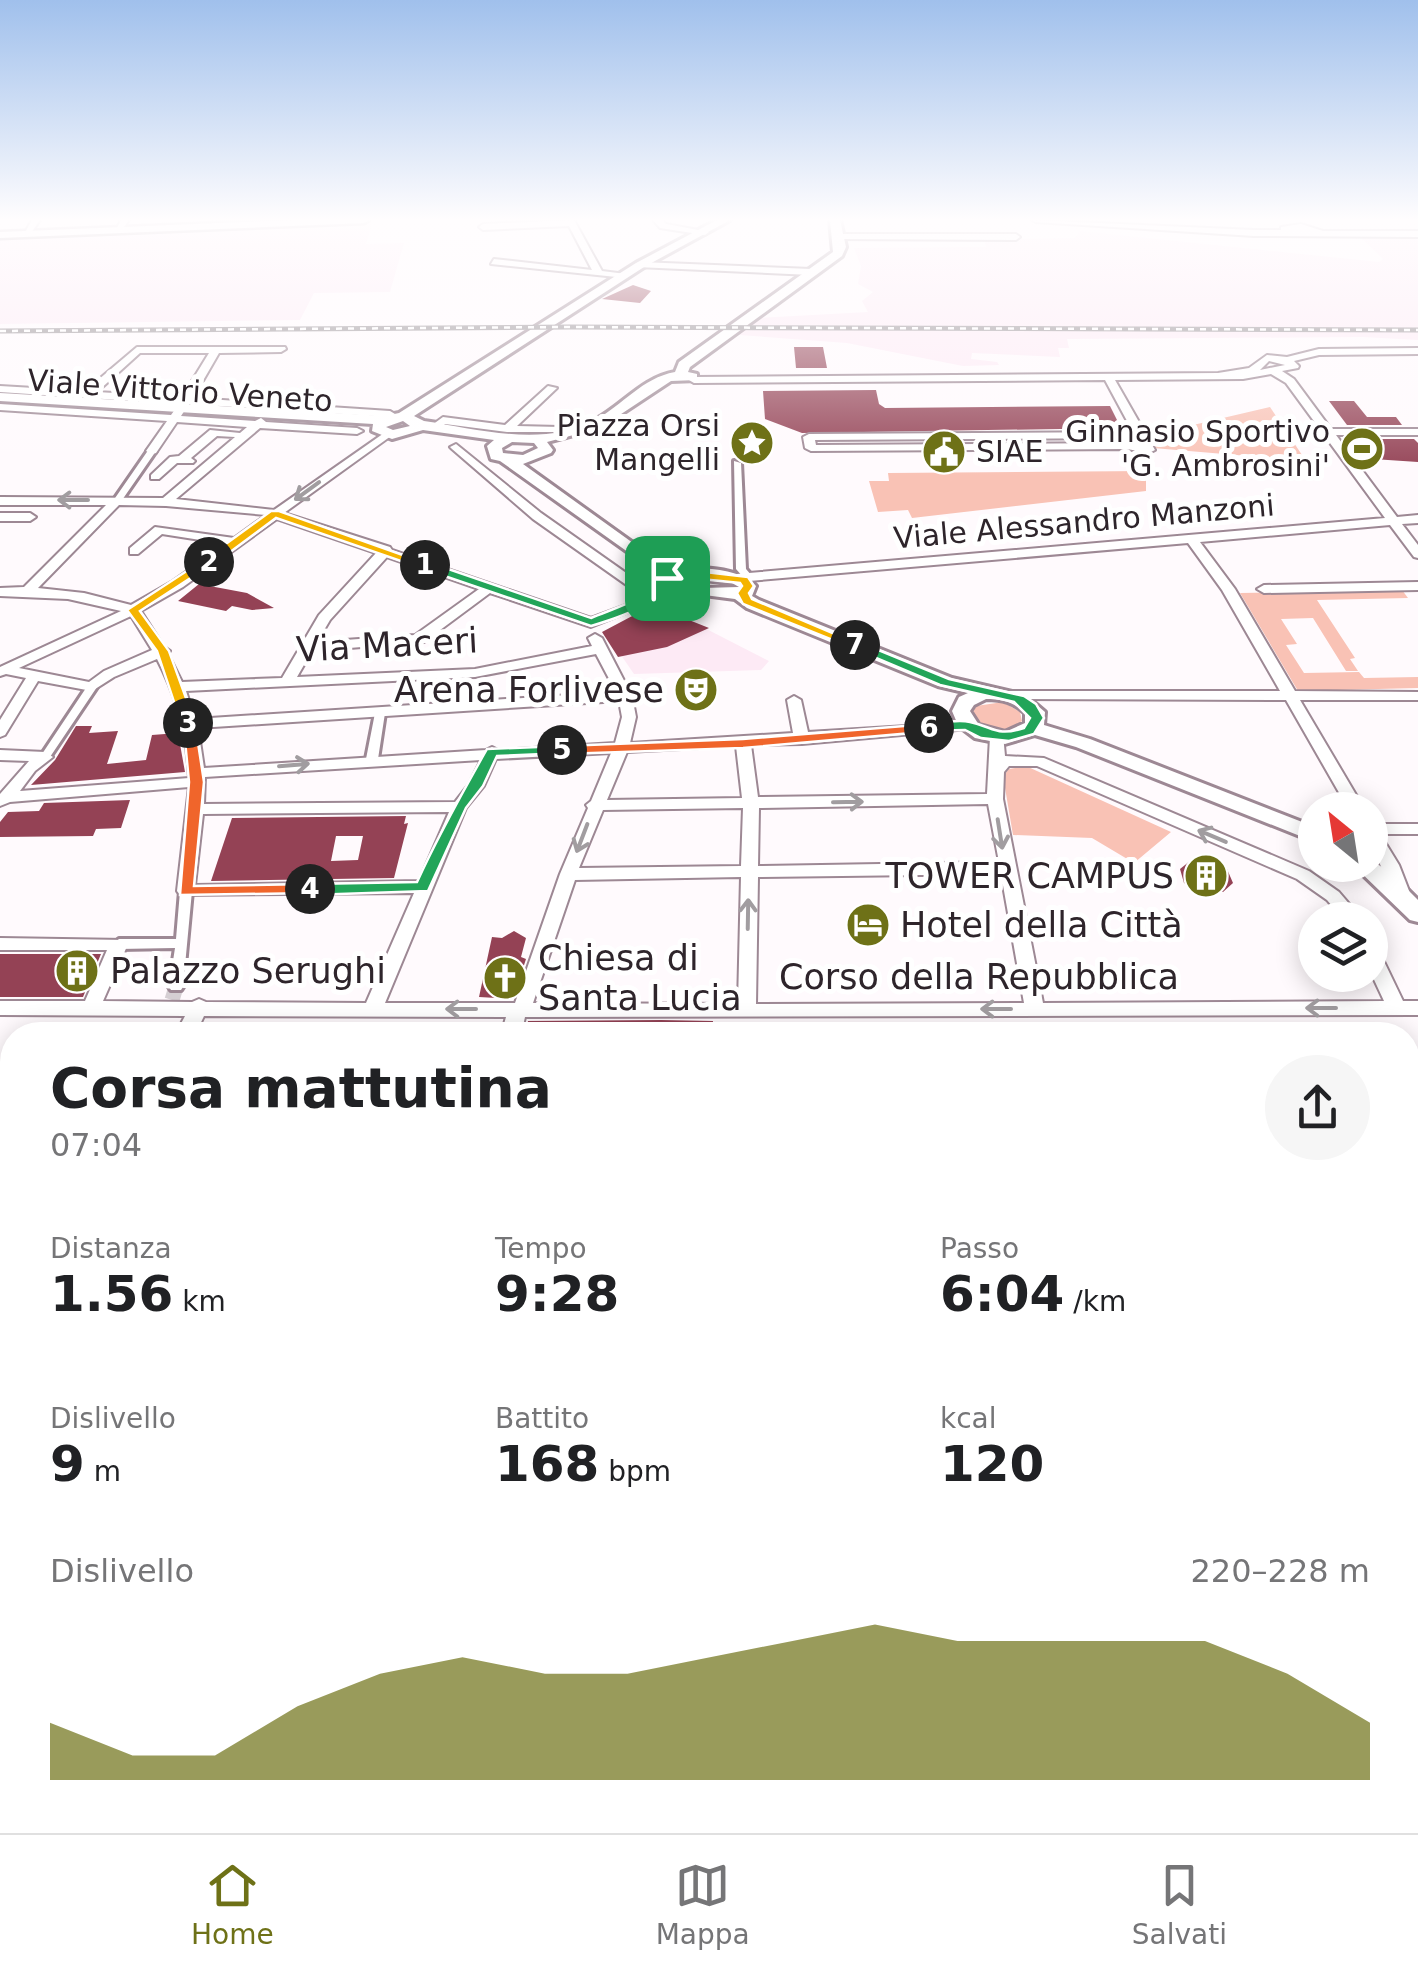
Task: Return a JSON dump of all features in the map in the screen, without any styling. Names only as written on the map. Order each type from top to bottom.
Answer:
[{"type":"main road","points":[[389,422],[576,306]]},
{"type":"main road","points":[[389,422],[526,460],[541,446],[606,425],[650,391],[666,384],[689,386],[684,365],[765,306]]},
{"type":"main road","name":"Viale Vittorio Veneto","points":[[0,393],[389,422]]},
{"type":"main road","name":"Viale Vittorio Veneto","points":[[267,415],[328,413],[389,422]]},
{"type":"main road","points":[[389,422],[416,420],[421,429]]},
{"type":"main road","points":[[421,429],[508,434],[541,446]]},
{"type":"main road","points":[[498,455],[508,434]]},
{"type":"main road","points":[[543,477],[549,460],[568,437]]},
{"type":"main road","points":[[541,446],[532,466],[672,581],[741,585]]},
{"type":"main road","points":[[498,455],[663,569],[672,581]]},
{"type":"main road","points":[[741,585],[743,598],[753,604],[945,682],[999,694],[1034,718],[1083,742],[1298,826]]},
{"type":"main road","points":[[741,585],[748,608],[939,686],[960,719],[1003,737],[1034,718]]},
{"type":"main road","points":[[960,719],[974,697],[999,694]]},
{"type":"main road","points":[[1383,882],[1414,909]]},
{"type":"street","points":[[87,395],[137,350],[280,349]]},
{"type":"street","points":[[29,590],[117,501],[181,409],[216,350]]},
{"type":"street","points":[[687,377],[1243,376],[1289,370],[1319,352],[1418,350]]},
{"type":"street","points":[[1262,366],[1260,361],[1264,358],[1289,370],[1327,432],[1418,554]]},
{"type":"street","points":[[1219,376],[1262,366],[1274,370]]},
{"type":"street","points":[[1243,376],[1289,370]]},
{"type":"street","points":[[893,442],[809,437],[811,448],[893,442],[1011,441],[1149,450],[1108,377]]},
{"type":"street","points":[[508,434],[552,388]]},
{"type":"street","name":"Viale Vittorio Veneto","points":[[0,393],[87,395],[181,409]]},
{"type":"street","name":"Viale Vittorio Veneto","points":[[0,407],[181,409]]},
{"type":"street","points":[[166,502],[267,415]]},
{"type":"street","name":"Viale Vittorio Veneto","points":[[267,415],[357,431]]},
{"type":"street","points":[[2,671],[133,610],[237,542],[389,422]]},
{"type":"street","points":[[508,434],[556,430],[568,437]]},
{"type":"street","points":[[182,460],[214,432],[246,435]]},
{"type":"street","points":[[1327,432],[1418,432]]},
{"type":"street","points":[[456,447],[537,516],[646,598]]},
{"type":"street","points":[[472,462],[498,455]]},
{"type":"street","points":[[155,478],[174,460],[210,464]]},
{"type":"street","points":[[738,463],[741,585]]},
{"type":"street","points":[[0,500],[166,502],[275,514],[591,622],[646,598],[672,581]]},
{"type":"street","points":[[0,516],[30,517]]},
{"type":"street","name":"Viale Alessandro Manzoni","points":[[741,585],[779,574],[1418,518]]},
{"type":"street","points":[[134,551],[158,530],[237,542]]},
{"type":"street","points":[[1191,538],[1228,589],[1346,792]]},
{"type":"street","points":[[288,680],[324,618],[386,550]]},
{"type":"street","points":[[1264,589],[1418,586]]},
{"type":"street","points":[[306,647],[419,640],[487,589]]},
{"type":"street","points":[[0,592],[29,590],[82,595],[133,610],[163,651],[188,724],[196,778],[182,943],[173,998]]},
{"type":"street","points":[[515,1022],[594,805],[621,748],[629,717],[625,696],[598,649],[591,622]]},
{"type":"street","name":"Via Maceri","points":[[178,688],[475,674],[598,649]]},
{"type":"street","points":[[3,799],[30,768],[46,757],[92,687],[124,667],[163,651]]},
{"type":"street","points":[[2,671],[92,687]]},
{"type":"street","points":[[372,759],[387,677]]},
{"type":"street","points":[[0,732],[33,678]]},
{"type":"street","points":[[999,694],[1418,696]]},
{"type":"street","points":[[188,724],[625,696]]},
{"type":"street","points":[[1034,718],[1045,700],[1061,696]]},
{"type":"street","points":[[794,700],[802,738]]},
{"type":"street","points":[[3,799],[372,759],[743,743],[960,719]]},
{"type":"street","points":[[930,722],[978,738],[997,765]]},
{"type":"street","points":[[1035,1009],[994,798],[1003,737],[1038,761],[1264,858],[1317,885],[1335,902]]},
{"type":"street","points":[[743,743],[750,804],[747,1011]]},
{"type":"street","points":[[373,1008],[459,807],[476,786],[492,752]]},
{"type":"street","points":[[0,755],[46,757]]},
{"type":"street","points":[[997,765],[1005,761],[1038,761]]},
{"type":"street","points":[[594,805],[994,798]]},
{"type":"street","points":[[194,809],[459,807]]},
{"type":"street","points":[[1388,830],[1418,829]]},
{"type":"street","points":[[1249,871],[1264,858]]},
{"type":"street","points":[[1388,859],[1414,909]]},
{"type":"street","points":[[568,874],[1006,868]]},
{"type":"street","points":[[186,892],[422,887]]},
{"type":"street","points":[[0,944],[182,943]]},
{"type":"street","points":[[92,1006],[118,944]]},
{"type":"street","points":[[1388,978],[1408,1009]]},
{"type":"street","name":"Corso della Repubblica","points":[[0,1008],[92,1006],[173,998],[199,1006],[373,1008],[1408,1009]]},
{"type":"street","points":[[192,1022],[199,1006]]},
{"type":"shaded area","points":[[0,306],[307,306],[300,320],[0,324]]},
{"type":"shaded area","points":[[864,306],[1418,306],[1418,340],[1067,339],[1069,348],[1058,348],[1060,357],[972,353],[971,359],[999,365],[963,366],[847,343],[739,335],[755,318],[868,312]]},
{"type":"shaded area","points":[[1270,407],[1306,461],[1153,448],[1146,436]]},
{"type":"shaded area","points":[[1146,471],[1146,491],[912,518],[908,510],[878,512],[869,481],[889,481],[888,473]]},
{"type":"shaded area","points":[[1402,590],[1408,598],[1317,600],[1355,658],[1350,659],[1358,671],[1346,671],[1313,618],[1281,619],[1297,644],[1286,645],[1304,673],[1418,677],[1418,688],[1298,691],[1240,593]]},
{"type":"shaded area","points":[[662,611],[683,617],[769,661],[761,670],[634,674],[605,632],[640,613]]},
{"type":"shaded area","points":[[1003,702],[1020,712],[1022,721],[1016,728],[994,731],[975,722],[971,714],[976,706]]},
{"type":"shaded area","points":[[1026,766],[1171,832],[1134,863],[1092,838],[1013,835],[1003,776],[1009,769]]},
{"type":"building","points":[[794,347],[823,347],[827,368],[796,368]]},
{"type":"building","points":[[876,390],[879,404],[885,408],[1110,406],[1121,428],[802,433],[765,419],[763,391]]},
{"type":"building","points":[[1329,401],[1354,401],[1367,417],[1396,417],[1402,425],[1347,425]]},
{"type":"building","points":[[1358,439],[1414,439],[1418,443],[1418,462],[1373,459]]},
{"type":"building","points":[[199,584],[247,593],[274,608],[252,610],[232,606],[226,611],[178,601]]},
{"type":"building","points":[[636,614],[674,614],[709,628],[667,647],[618,657],[602,632]]},
{"type":"building","points":[[76,726],[92,726],[89,733],[118,731],[107,764],[146,760],[152,735],[178,733],[185,772],[31,785],[55,760]]},
{"type":"building","points":[[130,800],[121,828],[96,829],[93,836],[0,837],[0,822],[8,812],[39,811],[44,803]]},
{"type":"building","points":[[406,816],[404,824],[408,823],[394,878],[211,881],[232,818]],"holes":[[[336,836],[363,836],[358,860],[331,861]]]},
{"type":"building","name":"TOWER CAMPUS","points":[[1190,861],[1212,861],[1227,869],[1233,883],[1223,892],[1201,892],[1184,883],[1180,869]]},
{"type":"building","name":"Chiesa di Santa Lucia","points":[[514,931],[526,938],[521,957],[526,959],[513,999],[479,997],[492,937],[502,938]]},
{"type":"building","name":"Palazzo Serughi","points":[[0,954],[101,954],[83,997],[0,997]]},
{"type":"building","points":[[661,1020],[713,1021],[713,1022],[528,1022]]},
{"type":"tunnel","points":[[172,1000],[176,987]]},
{"type":"railway","points":[[0,331],[569,327],[1418,330]]},
{"type":"place","name":"Piazza Orsi Mangelli","points":[[752,443]]},
{"type":"place","name":"Ginnasio Sportivo 'G. Ambrosini'","points":[[1362,449]]},
{"type":"place","name":"SIAE","points":[[944,452]]},
{"type":"place","name":"Arena Forlivese","points":[[696,690]]},
{"type":"place","name":"TOWER CAMPUS","points":[[1206,876]]},
{"type":"place","name":"Hotel della Città","points":[[868,925]]},
{"type":"place","name":"Palazzo Serughi","points":[[77,971]]},
{"type":"place","name":"Chiesa di Santa Lucia","points":[[505,978]]},
{"type":"route","points":[[275,514],[591,622],[642,600],[666,584],[667,578],[679,573],[743,579],[748,586],[743,598],[748,602],[945,682],[1019,699],[1034,710],[1035,725],[1030,731],[1009,737],[986,735],[968,725],[743,743],[492,752],[476,786],[459,807],[422,887],[186,892],[196,782],[188,724],[163,651],[133,610],[178,584],[275,514]]}]
